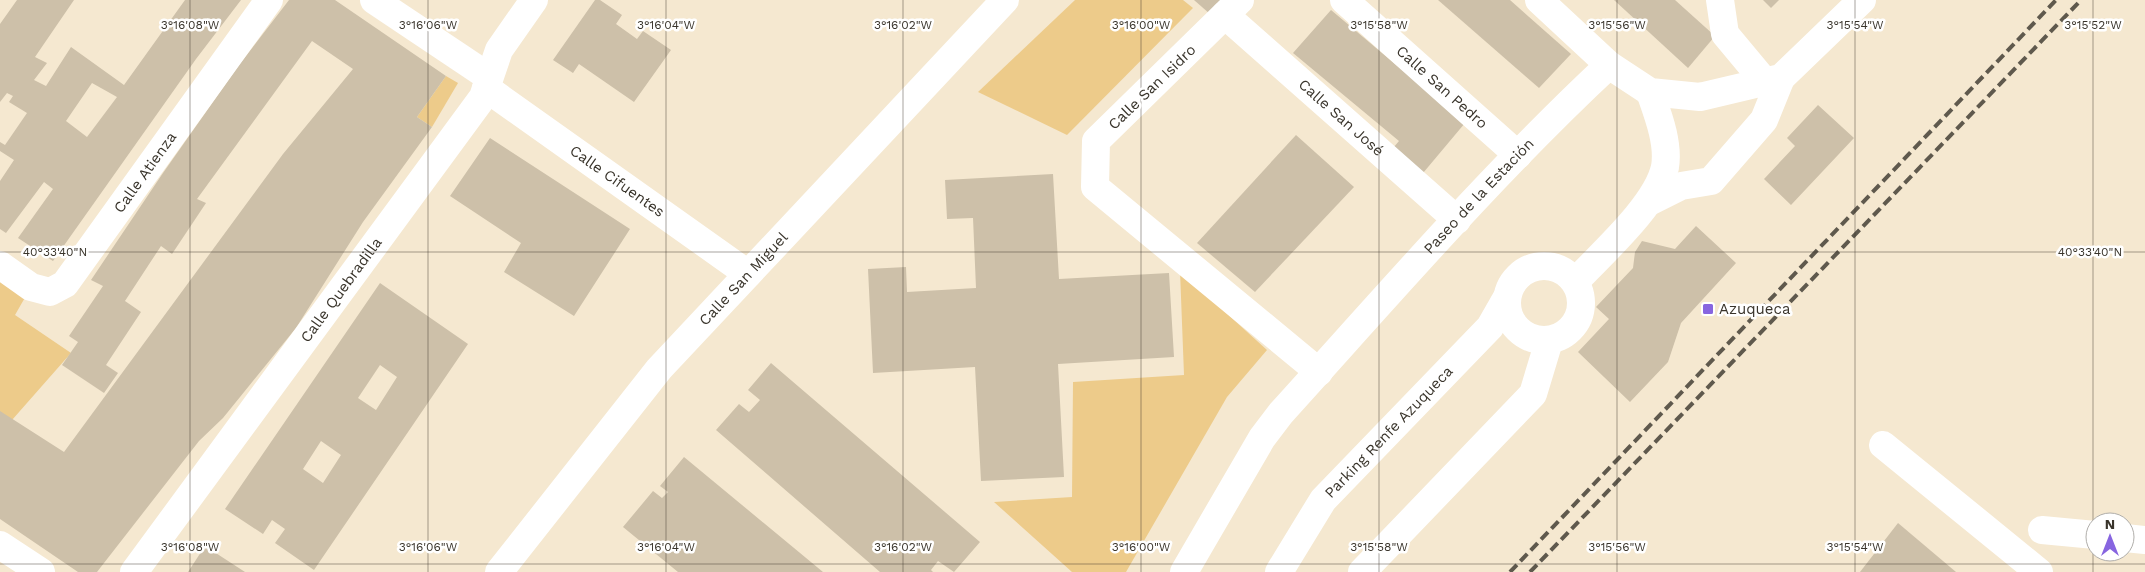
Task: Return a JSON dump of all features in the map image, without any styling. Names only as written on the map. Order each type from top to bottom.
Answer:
[{"type":"street","name":"Calle Atienza","points":[[0,265],[31,287],[50,292],[65,284],[269,0]]},
{"type":"street","name":"Calle Cifuentes","points":[[374,0],[748,274]]},
{"type":"street","name":"Calle Quebradilla","points":[[134,572],[482,98],[499,50],[534,0]]},
{"type":"street","name":"Calle San Miguel","points":[[499,572],[659,369],[1005,0]]},
{"type":"street","name":"Calle San Pedro","points":[[1344,0],[1518,155]]},
{"type":"street","points":[[1539,0],[1610,65],[1650,92],[1700,98],[1773,80],[1862,0]]},
{"type":"street","points":[[1720,0],[1725,34],[1773,80]]},
{"type":"street","name":"Calle San Isidro","points":[[1232,7],[1096,141],[1095,187],[1319,372]]},
{"type":"street","name":"Calle San José","points":[[1232,7],[1456,220]]},
{"type":"street","name":"Paseo de la Estación","points":[[1184,572],[1262,438],[1456,220],[1554,117],[1610,65]]},
{"type":"street","points":[[1649,202],[1680,186],[1710,181],[1764,120],[1773,80]]},
{"type":"street","points":[[1575,282],[1649,202],[1665,167],[1663,130],[1650,92]]},
{"type":"street","points":[[1535,266],[1557,268],[1575,282],[1582,306],[1572,329],[1549,341],[1526,337],[1510,321],[1506,298],[1516,278],[1535,266]]},
{"type":"street","name":"Parking Renfe Azuqueca","points":[[1278,572],[1323,500],[1490,327],[1506,298]]},
{"type":"street","points":[[1362,572],[1533,394],[1549,341]]},
{"type":"street","points":[[1883,445],[2039,572]]},
{"type":"street","points":[[2042,530],[2085,534]]},
{"type":"street","points":[[0,545],[41,572]]},
{"type":"shaded area","points":[[1075,0],[1183,0],[1193,8],[1067,135],[978,92]]},
{"type":"shaded area","points":[[446,76],[458,83],[432,127],[417,117]]},
{"type":"shaded area","points":[[1180,271],[1267,350],[1227,397],[1126,572],[1072,572],[994,502],[1072,497],[1073,382],[1184,375]]},
{"type":"shaded area","points":[[0,275],[27,294],[15,315],[71,353],[12,420],[0,412]]},
{"type":"building","points":[[17,0],[74,0],[35,57],[47,63],[34,80],[46,86],[71,47],[124,85],[185,0],[241,0],[196,59],[53,261],[18,238],[53,189],[44,182],[6,233],[0,229],[0,181],[14,160],[0,151],[0,142],[5,145],[27,113],[9,102],[13,96],[7,93],[0,102],[0,24]],"holes":[[[92,83],[117,97],[87,137],[66,121]]]},
{"type":"building","points":[[289,0],[335,0],[446,76],[417,117],[432,127],[363,222],[296,328],[223,418],[199,441],[97,572],[78,572],[0,519],[0,411],[64,452],[283,154],[353,69],[312,41],[197,199],[206,203],[172,254],[161,246],[125,301],[141,312],[106,365],[118,373],[104,393],[62,365],[78,342],[69,336],[103,286],[91,280],[239,65]]},
{"type":"building","points":[[595,0],[600,0],[622,15],[616,24],[637,39],[643,31],[671,50],[634,102],[579,64],[573,73],[553,60]]},
{"type":"building","points":[[1194,0],[1238,0],[1218,21]]},
{"type":"building","points":[[1438,0],[1510,0],[1571,54],[1539,88]]},
{"type":"building","points":[[1614,0],[1675,0],[1715,36],[1688,68]]},
{"type":"building","points":[[1763,0],[1779,0],[1771,8]]},
{"type":"building","points":[[1331,10],[1465,123],[1418,179],[1388,154],[1399,141],[1293,53]]},
{"type":"building","points":[[1818,105],[1854,138],[1791,205],[1764,179],[1795,146],[1787,138]]},
{"type":"building","points":[[1296,135],[1354,187],[1255,292],[1197,243]]},
{"type":"building","points":[[490,138],[630,229],[574,316],[504,272],[521,243],[450,196]]},
{"type":"building","points":[[1053,174],[1059,279],[1169,273],[1174,357],[1058,364],[1064,477],[981,481],[975,367],[873,373],[868,269],[906,267],[907,292],[976,288],[973,218],[947,219],[945,180]]},
{"type":"building","points":[[1696,226],[1736,263],[1681,323],[1668,362],[1630,402],[1578,352],[1609,319],[1596,307],[1633,268],[1635,252],[1642,241],[1675,249]]},
{"type":"building","points":[[380,283],[468,344],[314,570],[275,543],[285,529],[272,520],[263,534],[225,509]],"holes":[[[380,365],[397,377],[376,410],[358,398]],[[321,441],[341,455],[323,483],[303,469]]]},
{"type":"building","points":[[771,363],[980,542],[954,572],[938,561],[931,570],[933,572],[880,572],[716,430],[739,404],[749,412],[760,400],[748,390]]},
{"type":"building","points":[[684,457],[823,572],[678,572],[623,527],[653,491],[662,498],[668,492],[660,486]]},
{"type":"building","points":[[1898,523],[1956,572],[1860,572]]},
{"type":"building","points":[[205,546],[245,572],[188,572]]},
{"type":"railway","points":[[1510,572],[2056,0]]},
{"type":"railway","points":[[1530,572],[2081,0]]},
{"type":"place","name":"Azuqueca","points":[[1708,309]]}]
